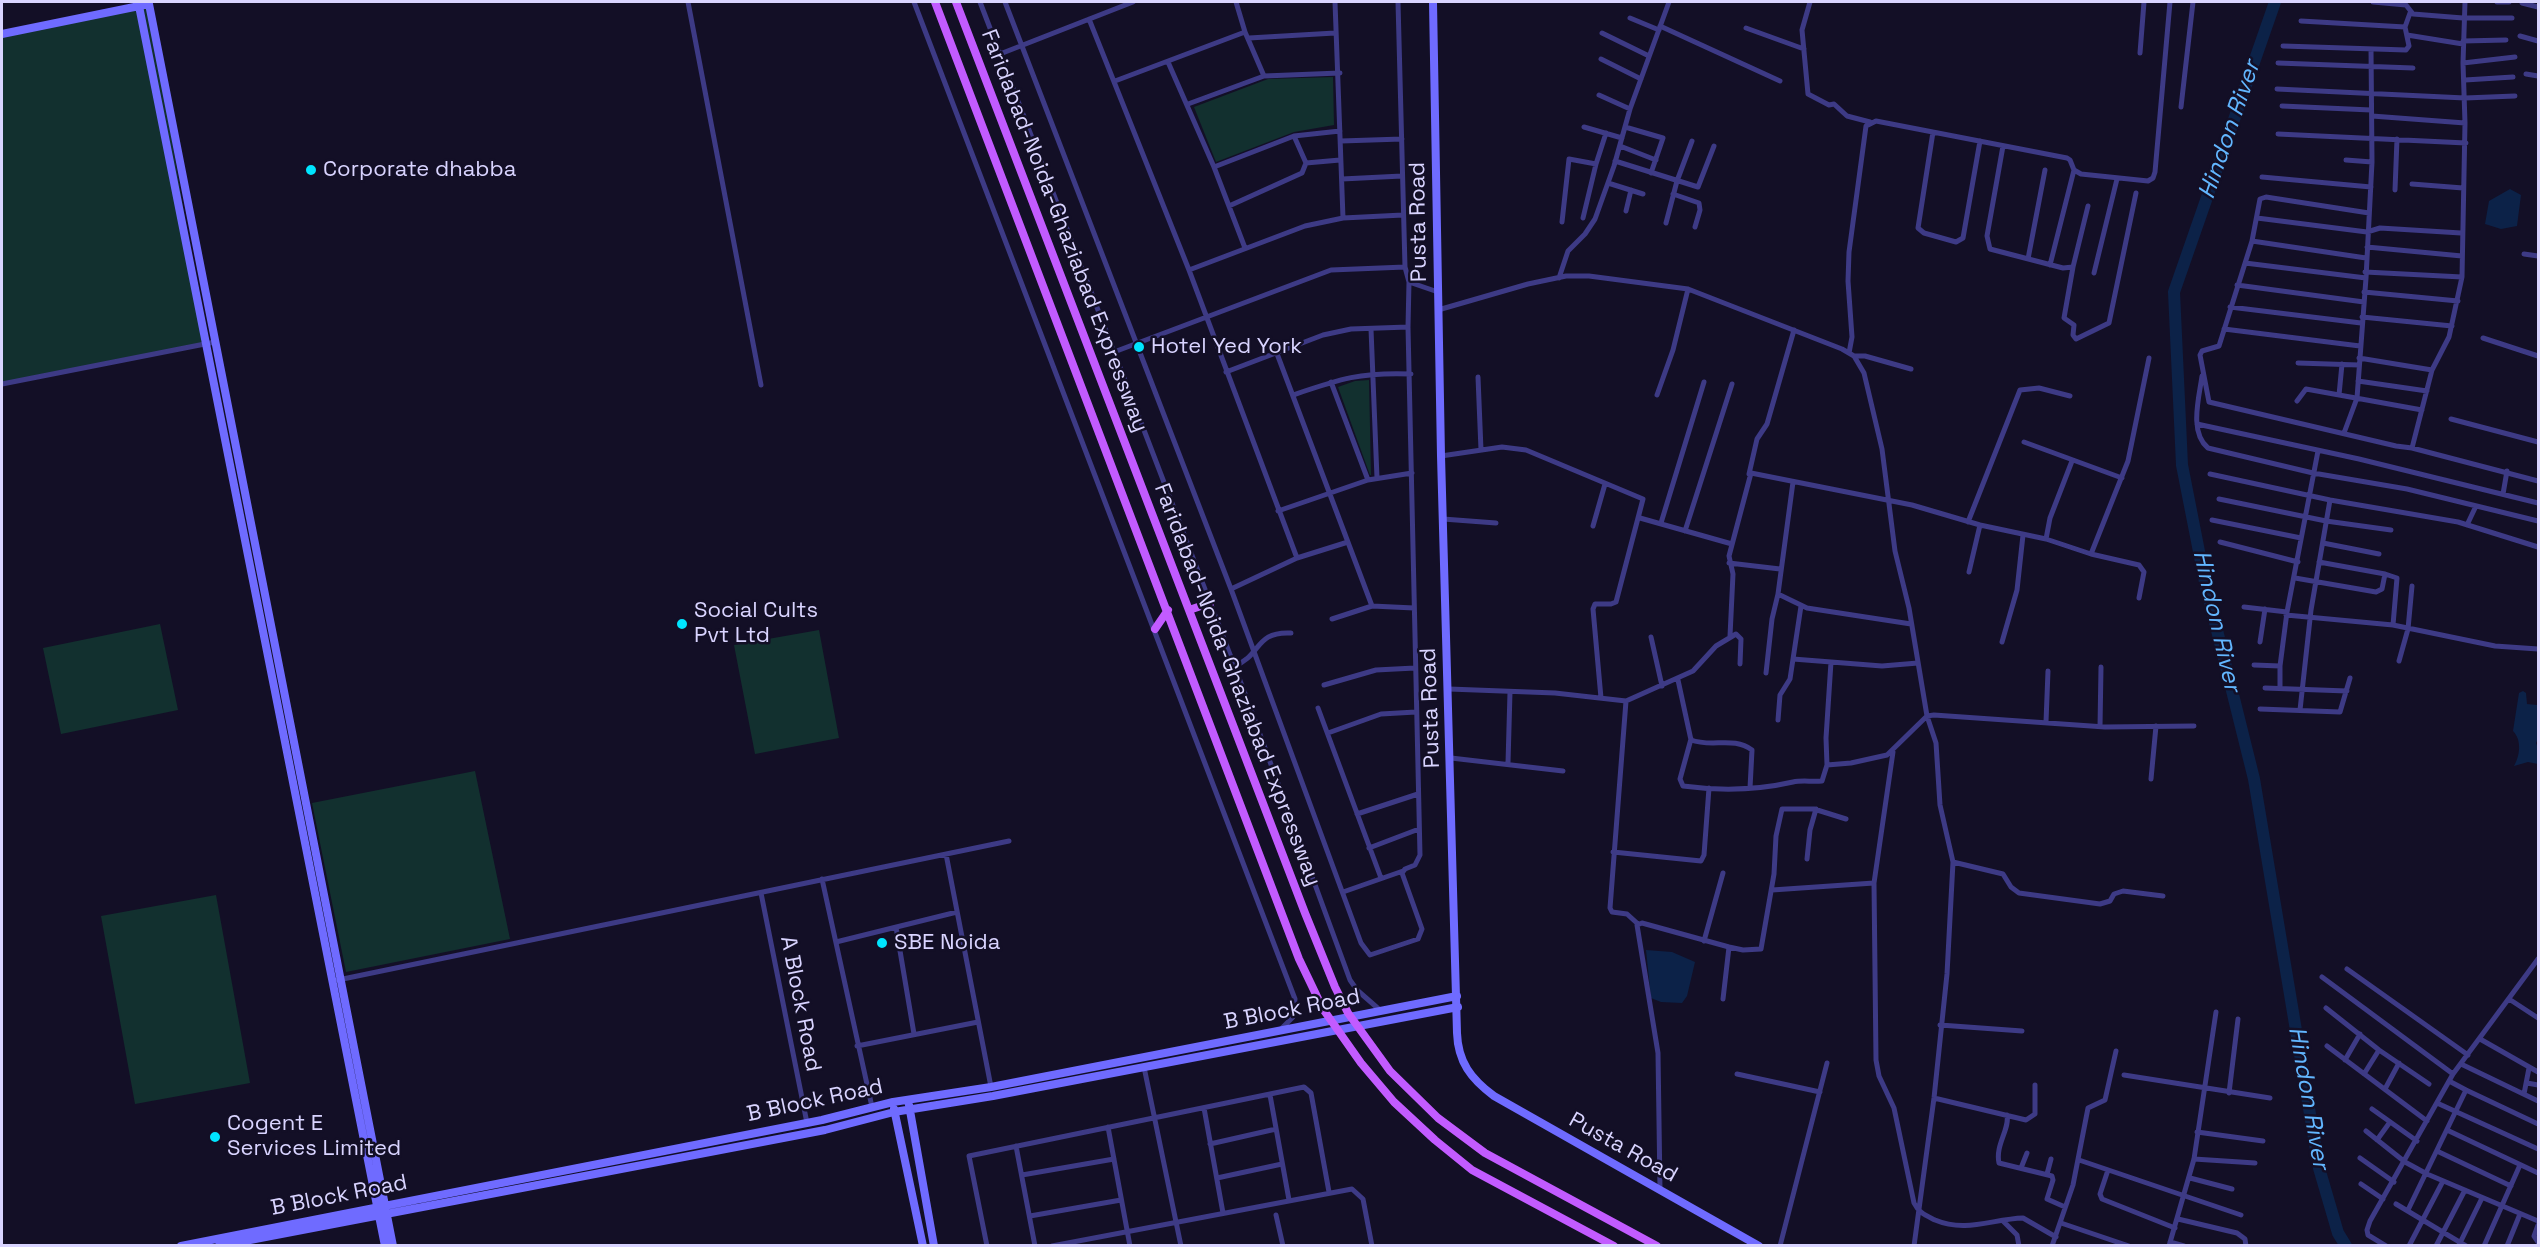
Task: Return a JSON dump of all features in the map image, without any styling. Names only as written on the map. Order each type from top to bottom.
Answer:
[{"type":"main road","name":"Faridabad-Noida-Ghaziabad Expressway","points":[[935,2],[1186,656],[1299,959],[1323,1009],[1361,1063],[1394,1102],[1472,1170],[1614,1245]]},
{"type":"main road","name":"Faridabad-Noida-Ghaziabad Expressway","points":[[956,2],[1335,987],[1359,1028],[1390,1071],[1437,1118],[1485,1154],[1657,1245]]},
{"type":"main road","points":[[1189,610],[1210,603]]},
{"type":"main road","points":[[1155,629],[1168,610]]},
{"type":"street","points":[[688,2],[761,385]]},
{"type":"street","points":[[914,2],[1295,999],[1293,1017],[1280,1030]]},
{"type":"street","points":[[980,2],[1234,666],[1350,980],[1357,990],[1381,1011]]},
{"type":"street","points":[[1005,2],[1231,590],[1252,653],[1365,952],[1375,955],[1418,939],[1421,934],[1403,871]]},
{"type":"street","points":[[1000,54],[1133,2]]},
{"type":"street","points":[[1236,2],[1245,32],[1264,76]]},
{"type":"street","points":[[1335,2],[1335,33],[1340,73],[1343,218]]},
{"type":"street","points":[[1343,892],[1403,871],[1419,860],[1409,282],[1405,267],[1398,2]]},
{"type":"street","name":"Pusta Road","points":[[1433,2],[1441,456],[1458,996],[1457,1033],[1460,1054],[1468,1073],[1494,1096],[1759,1245]]},
{"type":"street","points":[[1559,278],[1568,251],[1592,225],[1616,161],[1630,109],[1669,2]]},
{"type":"street","points":[[1810,2],[1803,30],[1808,94],[1829,105],[1834,104],[1847,116],[1870,122],[1933,132],[2070,160],[2073,170],[2050,265]]},
{"type":"street","points":[[2140,53],[2144,2]]},
{"type":"street","points":[[2073,170],[2081,174],[2141,182],[2153,178],[2170,2]]},
{"type":"street","points":[[2181,107],[2193,2]]},
{"type":"street","points":[[2283,46],[2408,49],[2405,27],[2410,13],[2408,3],[2373,2]]},
{"type":"street","points":[[2412,448],[2433,370],[2452,326],[2462,277],[2461,232],[2466,143],[2463,63],[2465,2]]},
{"type":"street","points":[[2496,2],[2509,2]]},
{"type":"street","points":[[2522,3],[2538,7]]},
{"type":"street","points":[[2,34],[149,4],[211,343],[336,980],[382,1210],[393,1245]]},
{"type":"street","points":[[139,6],[211,343]]},
{"type":"street","points":[[2410,13],[2463,18],[2512,18]]},
{"type":"street","points":[[1630,18],[1659,28],[1780,81]]},
{"type":"street","points":[[1089,19],[1189,270],[1204,316],[1298,558]]},
{"type":"street","points":[[2301,21],[2405,27]]},
{"type":"street","points":[[1746,27],[1804,49]]},
{"type":"street","points":[[1115,81],[1245,32]]},
{"type":"street","points":[[1249,38],[1335,33]]},
{"type":"street","points":[[1602,33],[1649,56]]},
{"type":"street","points":[[2407,35],[2463,42],[2506,40]]},
{"type":"street","points":[[2520,36],[2538,41]]},
{"type":"street","points":[[2344,433],[2357,398],[2366,275],[2372,162],[2371,49]]},
{"type":"street","points":[[2463,63],[2515,57]]},
{"type":"street","points":[[1601,58],[1641,79]]},
{"type":"street","points":[[1168,62],[1214,166],[1245,248]]},
{"type":"street","points":[[2278,63],[2413,68]]},
{"type":"street","points":[[1188,104],[1264,76],[1340,73]]},
{"type":"street","points":[[2526,74],[2538,76]]},
{"type":"street","points":[[2465,80],[2513,77]]},
{"type":"street","points":[[2277,89],[2465,98],[2515,96]]},
{"type":"street","points":[[1599,95],[1630,109]]},
{"type":"street","points":[[2282,106],[2466,123]]},
{"type":"street","points":[[1870,122],[1863,130],[1849,252],[1848,281],[1852,355],[1867,379],[1882,449],[1887,499],[1927,716],[1936,743],[1940,805],[1953,862],[1947,974],[1934,1098],[1914,1245]]},
{"type":"street","points":[[1584,127],[1622,138]]},
{"type":"street","points":[[1625,127],[1662,136],[1663,142],[1651,173]]},
{"type":"street","points":[[1214,166],[1294,136],[1340,131]]},
{"type":"street","points":[[1933,132],[1918,228],[1924,233],[1956,242],[1963,238],[1980,141]]},
{"type":"street","points":[[1583,218],[1606,133]]},
{"type":"street","points":[[2278,134],[2466,143]]},
{"type":"street","points":[[1229,206],[1302,173],[1306,163],[1294,136]]},
{"type":"street","points":[[1341,141],[1402,139]]},
{"type":"street","points":[[2395,189],[2397,139]]},
{"type":"street","points":[[1666,223],[1677,181],[1692,141]]},
{"type":"street","points":[[1620,146],[1656,159]]},
{"type":"street","points":[[1616,161],[1698,187],[1714,146]]},
{"type":"street","points":[[2003,146],[1986,243],[1990,249],[2068,269],[2073,267]]},
{"type":"street","points":[[1562,222],[1568,160],[1573,158],[1596,164]]},
{"type":"street","points":[[1306,163],[1340,160]]},
{"type":"street","points":[[2346,160],[2372,162]]},
{"type":"street","points":[[2028,259],[2045,170]]},
{"type":"street","points":[[1342,179],[1402,176]]},
{"type":"street","points":[[2262,177],[2371,187]]},
{"type":"street","points":[[2094,273],[2117,179]]},
{"type":"street","points":[[1608,183],[1643,194]]},
{"type":"street","points":[[2412,184],[2463,188]]},
{"type":"street","points":[[1626,211],[1631,190]]},
{"type":"street","points":[[2088,206],[2073,267],[2064,318],[2074,325],[2073,335],[2076,339],[2109,323],[2136,193]]},
{"type":"street","points":[[1673,194],[1699,204],[1700,210],[1695,226]]},
{"type":"street","points":[[2369,213],[2266,197],[2258,202],[2252,241],[2219,345],[2202,351],[2200,354],[2207,399],[2212,404],[2412,448],[2538,480]]},
{"type":"street","points":[[1189,270],[1305,226],[1343,218],[1403,215]]},
{"type":"street","points":[[2257,218],[2367,232],[2379,228],[2461,232]]},
{"type":"street","points":[[2252,241],[2366,258]]},
{"type":"street","points":[[2367,247],[2462,256]]},
{"type":"street","points":[[2524,254],[2538,256]]},
{"type":"street","points":[[2245,263],[2366,275],[2462,277]]},
{"type":"street","points":[[1114,352],[1204,316],[1331,270],[1405,267]]},
{"type":"street","points":[[1438,310],[1559,278],[1589,276],[1688,289],[1852,355],[1865,356],[1911,369]]},
{"type":"street","points":[[1409,282],[1438,292]]},
{"type":"street","points":[[2237,285],[2364,302]]},
{"type":"street","points":[[1657,395],[1688,289]]},
{"type":"street","points":[[2364,292],[2458,301]]},
{"type":"street","points":[[2230,307],[2452,326]]},
{"type":"street","points":[[1226,372],[1276,351],[1336,332],[1408,327]]},
{"type":"street","points":[[1371,329],[1377,478]]},
{"type":"street","points":[[2224,329],[2360,346]]},
{"type":"street","points":[[1730,636],[1733,574],[1729,563],[1732,544],[1757,439],[1767,424],[1794,330]]},
{"type":"street","points":[[2483,338],[2538,356]]},
{"type":"street","points":[[2,384],[211,343]]},
{"type":"street","points":[[1276,351],[1332,493],[1372,606]]},
{"type":"street","points":[[2091,554],[2128,461],[2149,358]]},
{"type":"street","points":[[2359,358],[2433,370]]},
{"type":"street","points":[[2298,363],[2359,365]]},
{"type":"street","points":[[2339,395],[2342,364]]},
{"type":"street","points":[[1293,395],[1373,372],[1411,374]]},
{"type":"street","points":[[2203,372],[2197,424],[2200,440],[2208,448],[2313,473],[2407,489],[2538,521]]},
{"type":"street","points":[[1478,377],[1481,450]]},
{"type":"street","points":[[2358,381],[2427,391]]},
{"type":"street","points":[[1332,382],[1368,480]]},
{"type":"street","points":[[1661,523],[1704,382]]},
{"type":"street","points":[[1685,531],[1732,384]]},
{"type":"street","points":[[1968,522],[2020,390],[2039,388],[2070,396]]},
{"type":"street","points":[[2296,401],[2306,389],[2422,410]]},
{"type":"street","points":[[2451,418],[2538,442]]},
{"type":"street","points":[[2197,424],[2538,504]]},
{"type":"street","points":[[2024,442],[2122,478]]},
{"type":"street","points":[[1441,456],[1502,447],[1526,450],[1640,495],[1643,499],[1640,518],[1616,602],[1595,604],[1593,609],[1601,698]]},
{"type":"street","points":[[2280,688],[2286,614],[2295,578],[2318,451]]},
{"type":"street","points":[[2046,539],[2050,518],[2072,461]]},
{"type":"street","points":[[2503,494],[2507,471]]},
{"type":"street","points":[[1278,511],[1368,480],[1412,473]]},
{"type":"street","points":[[1749,474],[1887,499],[1968,522],[2046,539],[2142,567],[2144,572],[2139,598]]},
{"type":"street","points":[[2210,474],[2330,500],[2468,525],[2538,548]]},
{"type":"street","points":[[1766,673],[1793,482]]},
{"type":"street","points":[[1593,526],[1605,483]]},
{"type":"street","points":[[2219,499],[2326,521],[2391,530]]},
{"type":"street","points":[[2300,710],[2310,618],[2330,500]]},
{"type":"street","points":[[2468,525],[2476,506]]},
{"type":"street","points":[[1640,518],[1732,544]]},
{"type":"street","points":[[1443,519],[1497,523]]},
{"type":"street","points":[[2212,520],[2301,538]]},
{"type":"street","points":[[1969,572],[1980,525]]},
{"type":"street","points":[[2002,642],[2017,590],[2023,535]]},
{"type":"street","points":[[1231,590],[1298,558],[1348,542]]},
{"type":"street","points":[[2220,542],[2298,562]]},
{"type":"street","points":[[2323,543],[2379,554]]},
{"type":"street","points":[[2319,562],[2397,578],[2393,626]]},
{"type":"street","points":[[1729,563],[1780,569]]},
{"type":"street","points":[[2295,578],[2379,592],[2385,574]]},
{"type":"street","points":[[2399,661],[2408,628],[2412,586]]},
{"type":"street","points":[[1778,594],[1801,606],[1911,624]]},
{"type":"street","points":[[1332,619],[1372,606],[1414,608]]},
{"type":"street","points":[[1778,720],[1780,695],[1788,684],[1801,606]]},
{"type":"street","points":[[2244,606],[2310,618],[2408,628],[2494,646],[2538,649]]},
{"type":"street","points":[[2259,642],[2265,609]]},
{"type":"street","points":[[1234,666],[1248,661],[1252,653],[1267,637],[1290,633]]},
{"type":"street","points":[[1449,689],[1626,701],[1678,680],[1693,671],[1716,646],[1730,636],[1741,636],[1740,664]]},
{"type":"street","points":[[1651,637],[1662,686]]},
{"type":"street","points":[[1793,659],[1882,666],[1918,663]]},
{"type":"street","points":[[1678,680],[1691,739],[1685,753],[1681,784],[1709,788],[1750,788],[1822,781],[1827,765],[1826,738],[1831,662]]},
{"type":"street","points":[[2254,665],[2280,666]]},
{"type":"street","points":[[1324,686],[1376,670],[1415,668]]},
{"type":"street","points":[[2100,727],[2101,668]]},
{"type":"street","points":[[2046,722],[2048,671]]},
{"type":"street","points":[[2260,709],[2340,712],[2350,678]]},
{"type":"street","points":[[2265,688],[2347,691]]},
{"type":"street","points":[[1508,763],[1510,692]]},
{"type":"street","points":[[1626,701],[1610,910],[1627,914],[1638,924],[1661,927],[1704,941],[1753,950],[1763,947],[1772,890],[1780,812],[1785,808],[1794,807],[1816,809],[1846,819]]},
{"type":"street","points":[[1318,708],[1381,878]]},
{"type":"street","points":[[1328,733],[1381,714],[1416,712]]},
{"type":"street","points":[[1827,765],[1851,764],[1893,752],[1927,716],[2100,727],[2194,726]]},
{"type":"street","points":[[2151,779],[2156,726]]},
{"type":"street","points":[[1691,739],[1700,743],[1737,742],[1752,750],[1750,788]]},
{"type":"street","points":[[1893,752],[1874,883],[1873,939],[1877,1068],[1894,1108],[1911,1193],[1919,1213],[1958,1226],[2023,1218],[2056,1238]]},
{"type":"street","points":[[1451,758],[1563,771]]},
{"type":"street","points":[[1613,852],[1701,861],[1704,855],[1709,788]]},
{"type":"street","points":[[1357,814],[1418,794]]},
{"type":"street","points":[[1807,859],[1810,830],[1816,809]]},
{"type":"street","points":[[1369,848],[1419,829]]},
{"type":"street","points":[[336,980],[1009,841]]},
{"type":"street","points":[[946,855],[991,1087]]},
{"type":"street","points":[[1953,862],[2003,874],[2011,887],[2019,893],[2100,904],[2110,901],[2114,894],[2123,891],[2163,896]]},
{"type":"street","points":[[1704,941],[1723,873]]},
{"type":"street","points":[[822,879],[872,1107]]},
{"type":"street","points":[[1772,890],[1874,883]]},
{"type":"street","name":"A Block Road","points":[[761,893],[807,1123]]},
{"type":"street","points":[[836,942],[957,912]]},
{"type":"street","points":[[1638,924],[1642,962],[1658,1053],[1660,1189]]},
{"type":"street","points":[[896,927],[914,1034]]},
{"type":"street","points":[[1724,999],[1729,947]]},
{"type":"street","points":[[2385,1245],[2367,1232],[2383,1199],[2453,1074],[2538,959]]},
{"type":"street","points":[[2347,969],[2468,1055]]},
{"type":"street","points":[[2322,977],[2453,1074]]},
{"type":"street","name":"B Block Road","points":[[219,1245],[807,1123],[892,1102],[991,1087],[1458,996]]},
{"type":"street","points":[[2509,999],[2538,1018]]},
{"type":"street","name":"B Block Road","points":[[181,1245],[825,1130],[894,1112],[1458,1007]]},
{"type":"street","points":[[2326,1008],[2379,1050],[2429,1084]]},
{"type":"street","points":[[2184,1245],[2170,1244],[2186,1195],[2194,1159],[2216,1012]]},
{"type":"street","points":[[2229,1093],[2238,1019]]},
{"type":"street","points":[[857,1046],[978,1022]]},
{"type":"street","points":[[1940,1025],[2022,1031]]},
{"type":"street","points":[[2345,1060],[2360,1034]]},
{"type":"street","points":[[2480,1039],[2538,1072]]},
{"type":"street","points":[[2326,1046],[2427,1121]]},
{"type":"street","points":[[2052,1245],[2061,1224],[2079,1160],[2088,1108],[2105,1100],[2116,1050]]},
{"type":"street","points":[[2364,1074],[2379,1050]]},
{"type":"street","points":[[2385,1089],[2399,1063]]},
{"type":"street","points":[[1780,1245],[1827,1064]]},
{"type":"street","points":[[2461,1064],[2538,1101]]},
{"type":"street","points":[[1144,1067],[1181,1245]]},
{"type":"street","points":[[2524,1094],[2529,1068]]},
{"type":"street","points":[[1737,1074],[1820,1092]]},
{"type":"street","points":[[2124,1075],[2270,1098]]},
{"type":"street","points":[[2450,1081],[2538,1124]]},
{"type":"street","points":[[2527,1083],[2538,1085]]},
{"type":"street","points":[[1934,1098],[2026,1120],[2033,1116],[2035,1085]]},
{"type":"street","points":[[987,1245],[969,1156],[1304,1087],[1310,1090],[1329,1192]]},
{"type":"street","points":[[2408,1210],[2439,1152],[2466,1090]]},
{"type":"street","points":[[1270,1095],[1289,1200]]},
{"type":"street","points":[[908,1100],[934,1245]]},
{"type":"street","points":[[892,1102],[923,1245]]},
{"type":"street","points":[[2437,1103],[2538,1149]]},
{"type":"street","points":[[1204,1108],[1223,1213]]},
{"type":"street","points":[[2372,1109],[2417,1141]]},
{"type":"street","points":[[2007,1115],[1998,1160],[2002,1164],[2048,1174],[2053,1180],[2047,1199],[2066,1207]]},
{"type":"street","points":[[2377,1140],[2390,1122]]},
{"type":"street","points":[[1108,1127],[1130,1245]]},
{"type":"street","points":[[1210,1144],[1276,1129]]},
{"type":"street","points":[[2366,1131],[2405,1162],[2427,1174],[2538,1223],[2534,1236],[2538,1242]]},
{"type":"street","points":[[2449,1131],[2538,1173]]},
{"type":"street","points":[[2198,1132],[2263,1141]]},
{"type":"street","points":[[1016,1146],[1035,1245]]},
{"type":"street","points":[[2439,1152],[2511,1186]]},
{"type":"street","points":[[2021,1168],[2026,1153]]},
{"type":"street","points":[[2360,1158],[2394,1182]]},
{"type":"street","points":[[1022,1175],[1114,1159]]},
{"type":"street","points":[[2048,1174],[2052,1159]]},
{"type":"street","points":[[2194,1159],[2255,1163]]},
{"type":"street","points":[[2079,1160],[2241,1215]]},
{"type":"street","points":[[1217,1178],[1282,1164]]},
{"type":"street","points":[[2484,1245],[2520,1165]]},
{"type":"street","points":[[2108,1170],[2100,1194],[2102,1199],[2175,1228]]},
{"type":"street","points":[[2190,1178],[2232,1189]]},
{"type":"street","points":[[2409,1245],[2444,1181]]},
{"type":"street","points":[[2361,1184],[2383,1199]]},
{"type":"street","points":[[1052,1245],[1329,1192],[1352,1190],[1359,1193],[1363,1199],[1372,1245]]},
{"type":"street","points":[[2436,1245],[2465,1190]]},
{"type":"street","points":[[2396,1203],[2462,1244],[2482,1198]]},
{"type":"street","points":[[1029,1216],[1122,1200]]},
{"type":"street","points":[[382,1210],[385,1245]]},
{"type":"street","points":[[2507,1245],[2520,1214]]},
{"type":"street","points":[[1276,1215],[1283,1245]]},
{"type":"street","points":[[2178,1219],[2237,1233],[2245,1239],[2246,1245]]},
{"type":"street","points":[[2003,1221],[2017,1235],[2019,1245]]},
{"type":"street","points":[[2061,1224],[2129,1245]]},
{"type":"green space","points":[[149,4],[206,343],[2,384],[2,34]]},
{"type":"green space","points":[[1333,77],[1334,125],[1294,132],[1216,162],[1194,107],[1268,79]]},
{"type":"green space","points":[[1369,380],[1371,475],[1338,387],[1355,381]]},
{"type":"green space","points":[[160,624],[178,710],[61,734],[43,648]]},
{"type":"green space","points":[[819,630],[839,738],[755,754],[734,645]]},
{"type":"green space","points":[[475,771],[510,939],[346,972],[312,803]]},
{"type":"green space","points":[[216,895],[250,1083],[135,1104],[101,916]]},
{"type":"water","points":[[2510,189],[2521,195],[2517,226],[2501,229],[2485,224],[2489,201]]},
{"type":"water","points":[[2523,691],[2526,693],[2527,704],[2537,705],[2538,764],[2528,762],[2514,766],[2519,748],[2518,739],[2513,731],[2519,693]]},
{"type":"water","points":[[1646,950],[1672,952],[1695,962],[1687,996],[1682,1003],[1661,1002],[1651,998]]},
{"type":"waterway","name":"Hindon River","points":[[2275,2],[2174,292],[2182,465],[2205,582],[2254,779],[2319,1168],[2338,1233],[2346,1246]]},
{"type":"place","name":"Corporate dhabba","points":[[311,170]]},
{"type":"place","name":"Hotel Yed York","points":[[1139,347]]},
{"type":"place","name":"Social Cults Pvt Ltd","points":[[682,624]]},
{"type":"place","name":"SBE Noida","points":[[882,943]]},
{"type":"place","name":"Cogent E Services Limited","points":[[215,1137]]}]
